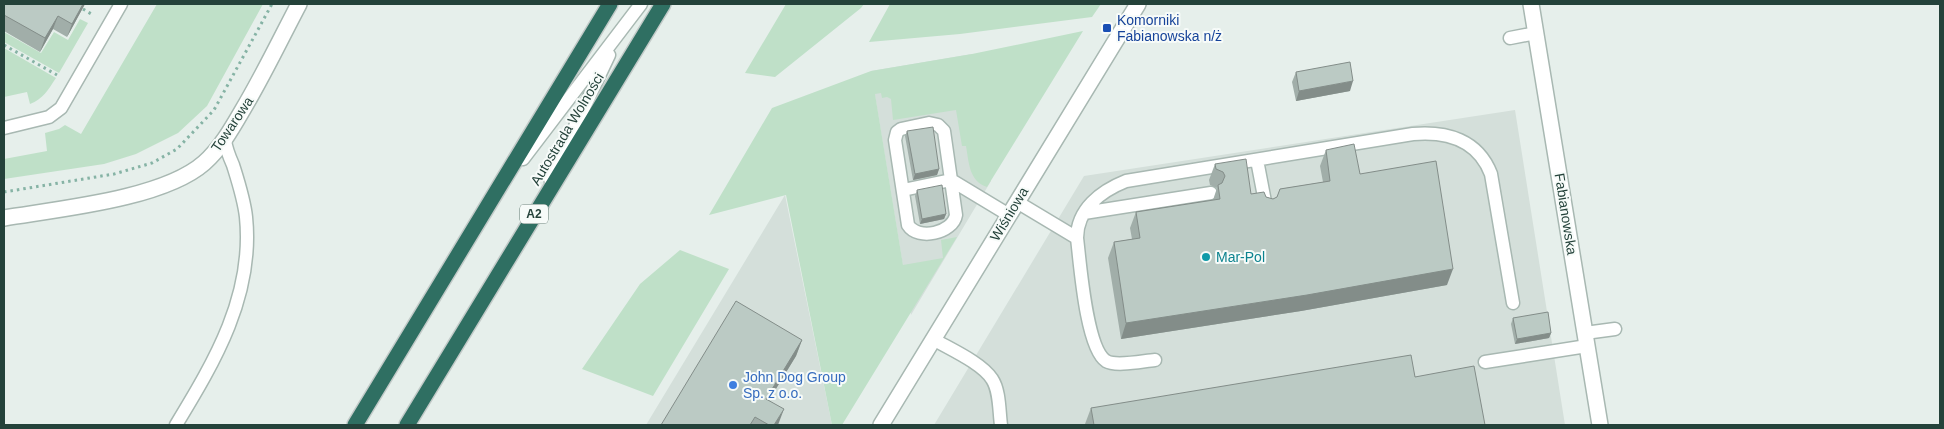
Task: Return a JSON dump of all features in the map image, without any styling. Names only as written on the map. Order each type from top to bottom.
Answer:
[{"type":"highway","name":"Autostrada Wolności","points":[[355,425],[610,4]]},
{"type":"highway","name":"Autostrada Wolności","points":[[406,425],[662,4]]},
{"type":"street","name":"Towarowa","points":[[4,218],[107,200],[169,184],[204,164],[225,140],[258,83],[299,4]]},
{"type":"street","name":"Wiśniowa","points":[[881,425],[1138,4]]},
{"type":"street","name":"Fabianowska","points":[[1532,4],[1600,425]]},
{"type":"lane","points":[[4,128],[49,117],[61,108],[121,4]]},
{"type":"lane","points":[[527,226],[633,4]]},
{"type":"lane","points":[[490,202],[641,4]]},
{"type":"lane","points":[[1510,38],[1536,33]]},
{"type":"lane","points":[[929,123],[938,125],[944,131],[956,215],[953,224],[946,230],[920,234],[910,229],[903,190],[895,140],[898,132],[905,127],[929,123]]},
{"type":"lane","points":[[1156,360],[1116,364],[1106,361],[1100,354],[1089,326],[1077,238],[1077,228],[1084,213],[1096,198],[1106,190],[1126,181],[1257,160],[1428,133],[1454,137],[1466,143],[1486,160],[1491,174],[1513,303]]},
{"type":"lane","points":[[176,425],[202,382],[228,330],[243,279],[247,246],[246,215],[243,199],[226,150],[225,140]]},
{"type":"lane","points":[[1257,160],[1266,206]]},
{"type":"lane","points":[[903,190],[951,180],[1077,238]]},
{"type":"lane","points":[[1084,213],[1211,193]]},
{"type":"lane","points":[[1485,362],[1586,340],[1615,329]]},
{"type":"lane","points":[[934,339],[979,367],[993,380],[1001,425]]},
{"type":"path","points":[[4,192],[114,174],[152,163],[177,148],[214,110],[272,4]]},
{"type":"path","points":[[82,9],[96,17]]},
{"type":"path","points":[[4,44],[61,77]]},
{"type":"shaded area","points":[[972,54],[991,181],[911,315],[871,71]]},
{"type":"shaded area","points":[[1515,110],[1565,425],[934,425],[1084,176]]},
{"type":"shaded area","name":"John Dog Group Sp. z o.o.","points":[[785,195],[832,425],[646,425]]},
{"type":"green space","points":[[157,4],[263,4],[207,106],[178,133],[136,154],[104,164],[4,179],[4,159],[47,151],[45,133],[65,125],[81,134]]},
{"type":"green space","points":[[786,4],[864,4],[775,77],[745,73]]},
{"type":"green space","points":[[890,4],[1101,4],[1092,17],[960,34],[869,42]]},
{"type":"green space","points":[[80,19],[88,23],[59,73],[4,42],[4,32],[41,53],[54,32],[68,40]]},
{"type":"green space","points":[[1083,31],[987,187],[973,176],[966,146],[962,146],[956,110],[893,120],[891,99],[887,97],[882,98],[881,93],[875,94],[903,265],[943,258],[941,240],[957,237],[842,425],[832,425],[786,195],[709,215],[772,108],[871,71],[972,54]]},
{"type":"green space","points":[[4,48],[56,78],[45,94],[35,102],[30,104],[27,92],[4,97]]},
{"type":"green space","points":[[680,250],[729,269],[653,396],[582,369],[640,284]]},
{"type":"building","points":[[4,4],[83,4],[72,24],[58,16],[45,38],[4,15]]},
{"type":"building","points":[[1350,62],[1353,81],[1299,91],[1296,72]]},
{"type":"building","points":[[933,127],[939,169],[915,174],[907,131]]},
{"type":"building","points":[[1354,144],[1360,174],[1436,161],[1453,269],[1307,295],[1126,323],[1114,242],[1140,238],[1136,212],[1220,199],[1218,185],[1222,183],[1225,176],[1223,172],[1216,169],[1215,164],[1246,159],[1251,194],[1264,192],[1266,197],[1273,199],[1277,197],[1280,189],[1330,181],[1326,150]]},
{"type":"building","points":[[942,185],[946,214],[922,219],[917,190]]},
{"type":"building","name":"John Dog Group Sp. z o.o.","points":[[736,301],[802,340],[766,399],[784,409],[774,425],[769,425],[755,417],[750,425],[661,425]]},
{"type":"building","points":[[1548,312],[1551,333],[1517,339],[1513,318]]},
{"type":"building","points":[[1411,355],[1415,377],[1474,366],[1485,425],[1094,425],[1091,408]]},
{"type":"place","name":"Komorniki Fabianowska n/ż","points":[[1107,28]]},
{"type":"place","name":"Mar-Pol","points":[[1206,257]]},
{"type":"place","name":"John Dog Group Sp. z o.o.","points":[[733,385]]}]
